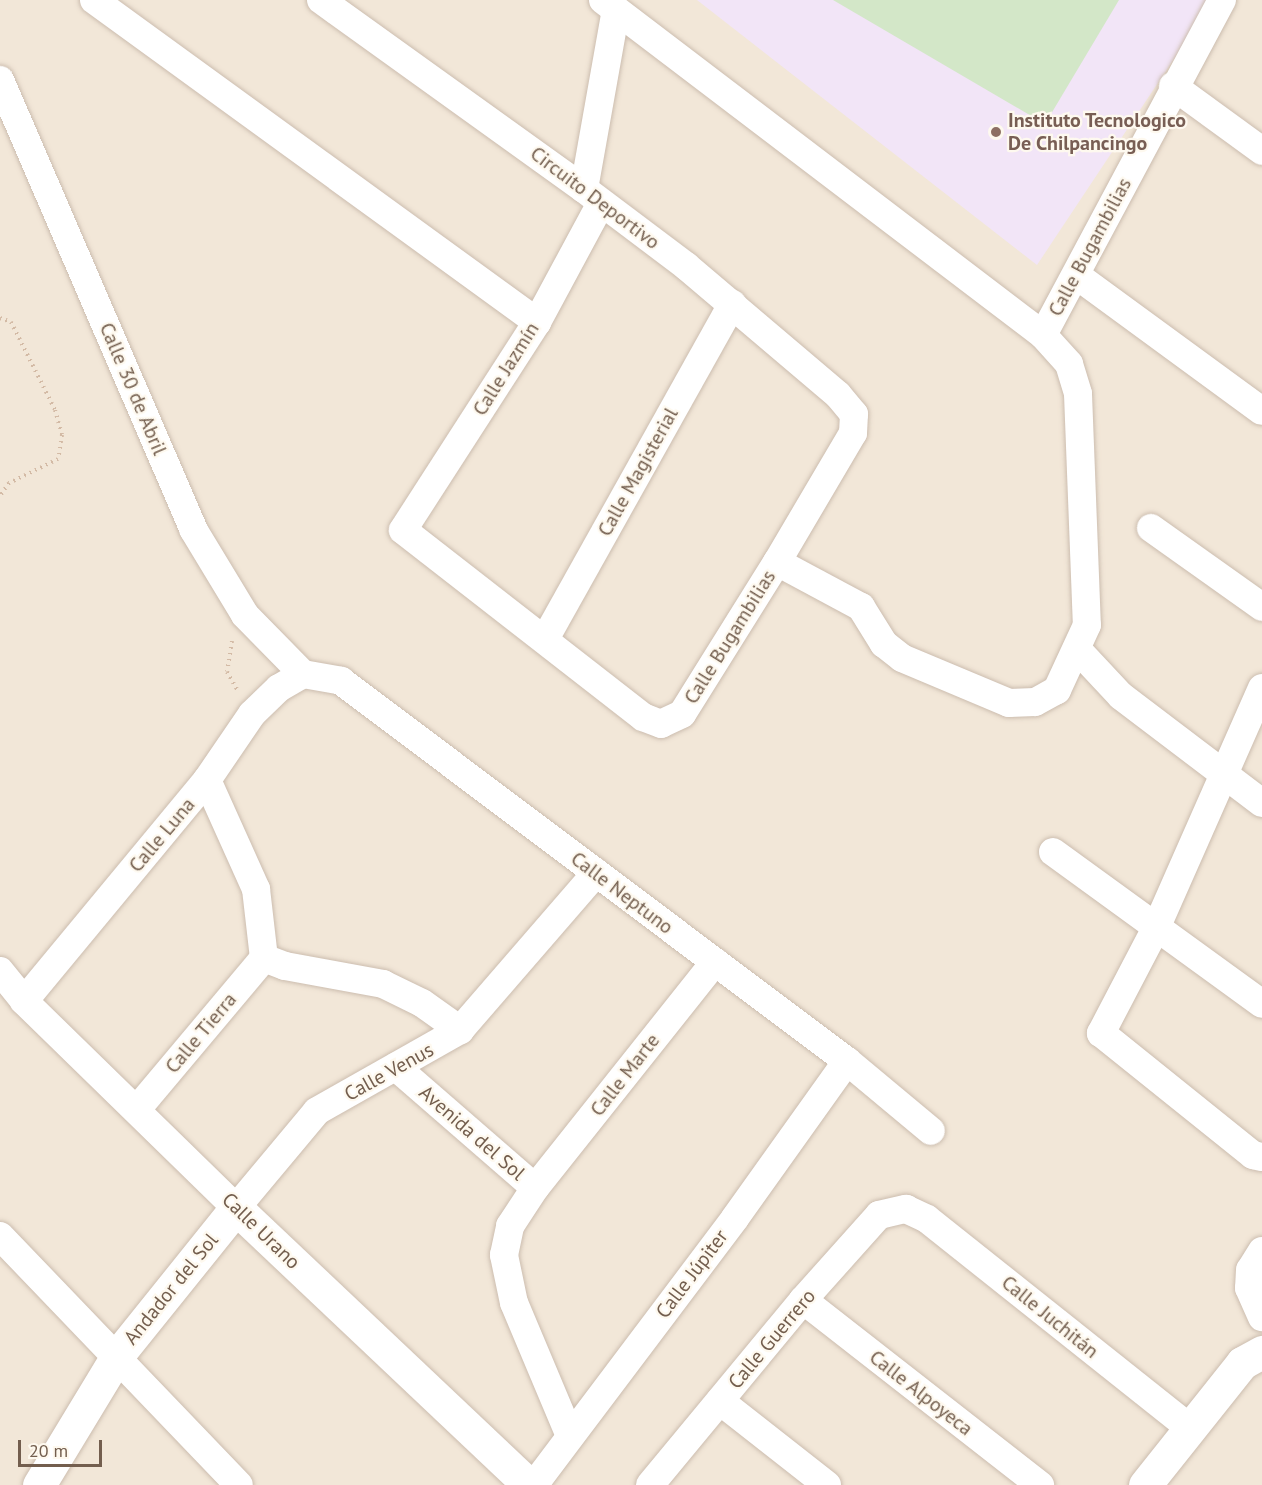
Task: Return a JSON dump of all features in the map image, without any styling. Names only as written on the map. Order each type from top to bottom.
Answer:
[{"type":"street","points":[[94,0],[537,322]]},
{"type":"street","name":"Circuito Deportivo","points":[[321,0],[592,196],[732,304],[838,395],[854,414]]},
{"type":"street","name":"Calle Bugambilias","points":[[1043,335],[1173,86],[1222,0]]},
{"type":"street","points":[[609,5],[1043,335],[1069,364],[1078,394],[1087,625],[1057,690],[1035,702],[1009,703],[902,658],[884,644],[861,607],[777,562]]},
{"type":"street","name":"Calle Jazmín","points":[[403,531],[537,322],[592,196],[609,5]]},
{"type":"street","name":"Calle 30 de Abril","points":[[0,80],[193,529],[246,615],[303,674]]},
{"type":"street","points":[[1173,86],[1262,151]]},
{"type":"street","points":[[1076,274],[1262,411]]},
{"type":"street","name":"Calle Magisterial","points":[[545,639],[732,304]]},
{"type":"street","name":"Calle Bugambilias","points":[[403,531],[643,717],[661,724],[682,714],[777,562],[853,432],[854,414]]},
{"type":"street","points":[[1151,528],[1262,607]]},
{"type":"street","points":[[1077,649],[1121,696],[1262,803]]},
{"type":"street","name":"Calle Luna","points":[[24,1001],[207,780],[252,714],[279,688],[303,674]]},
{"type":"street","name":"Calle Neptuno","points":[[303,674],[341,681],[847,1061],[931,1131]]},
{"type":"street","points":[[1262,688],[1222,772],[1156,928],[1101,1033],[1253,1155],[1262,1157]]},
{"type":"street","points":[[207,780],[256,889],[264,958],[285,966],[384,984],[422,1003],[460,1030]]},
{"type":"street","points":[[1053,852],[1262,1004]]},
{"type":"street","name":"Calle Venus","points":[[317,1111],[460,1030],[596,873]]},
{"type":"street","name":"Calle Tierra","points":[[138,1108],[264,958]]},
{"type":"street","name":"Calle Marte","points":[[535,1188],[715,962]]},
{"type":"street","name":"Calle Urano","points":[[0,971],[24,1001],[138,1108],[236,1208],[529,1485]]},
{"type":"street","name":"Calle Júpiter","points":[[534,1485],[735,1218],[847,1061]]},
{"type":"street","name":"Avenida del Sol","points":[[396,1067],[535,1188],[510,1226],[504,1255],[514,1303],[570,1436]]},
{"type":"street","name":"Andador del Sol","points":[[39,1485],[117,1356],[317,1111]]},
{"type":"street","name":"Calle Guerrero","points":[[650,1485],[803,1300],[879,1215],[906,1209]]},
{"type":"street","name":"Calle Juchitán","points":[[906,1209],[927,1219],[1191,1429]]},
{"type":"street","points":[[3,1246],[117,1356],[239,1485]]},
{"type":"street","points":[[1262,1251],[1250,1270],[1249,1288],[1262,1317]]},
{"type":"street","name":"Calle Alpoyeca","points":[[803,1300],[1040,1485]]},
{"type":"street","points":[[1145,1485],[1242,1363],[1262,1352]]},
{"type":"street","points":[[720,1401],[827,1485]]},
{"type":"path","points":[[0,318],[11,322],[55,410],[62,435],[58,459],[9,483],[0,496]]},
{"type":"path","points":[[246,615],[233,633],[227,672],[252,714]]},
{"type":"shaded area","points":[[0,0],[1262,0],[1262,1485],[0,1485]]},
{"type":"shaded area","name":"Instituto Tecnologico De Chilpancingo","points":[[697,0],[1213,0],[1037,265]]},
{"type":"green space","points":[[833,0],[1119,0],[1045,124]]},
{"type":"place","name":"Instituto Tecnologico De Chilpancingo","points":[[996,132]]}]
